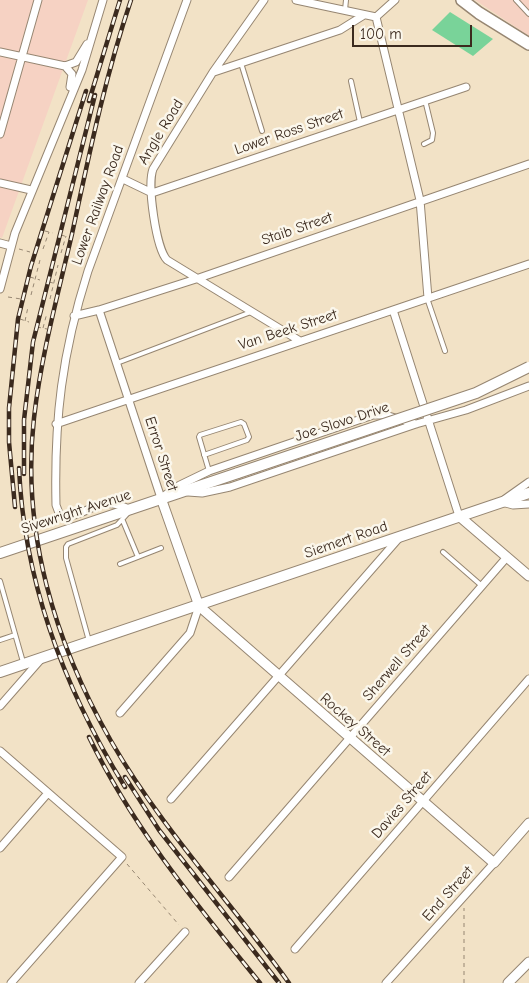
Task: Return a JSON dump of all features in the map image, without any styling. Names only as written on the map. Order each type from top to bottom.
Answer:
[{"type":"main road","points":[[465,1],[479,13],[529,44]]},
{"type":"main road","points":[[479,13],[489,25],[529,52]]},
{"type":"main road","name":"Joe Slovo Drive","points":[[161,498],[476,393],[529,367]]},
{"type":"main road","name":"Siemert Road","points":[[199,606],[529,493]]},
{"type":"main road","name":"Sivewright Avenue","points":[[0,554],[161,498]]},
{"type":"main road","points":[[0,672],[199,606]]},
{"type":"street","points":[[0,134],[38,0]]},
{"type":"street","points":[[65,66],[79,58],[90,38],[103,0]]},
{"type":"street","name":"Lower Railway Road","points":[[131,510],[108,502],[71,516],[64,517],[59,513],[56,505],[56,424],[66,352],[74,316],[88,271],[187,0]]},
{"type":"street","name":"Angle Road","points":[[264,0],[213,72],[153,169],[150,179],[158,240],[163,256],[173,265],[300,341]]},
{"type":"street","points":[[296,0],[376,17]]},
{"type":"street","points":[[376,17],[395,0]]},
{"type":"street","points":[[213,72],[340,30],[364,15]]},
{"type":"street","points":[[376,17],[420,200],[428,298]]},
{"type":"street","points":[[0,289],[11,246],[32,188],[82,70],[91,45],[90,38]]},
{"type":"street","points":[[0,52],[65,66],[72,74],[72,81],[34,175],[32,188]]},
{"type":"street","name":"Lower Ross Street","points":[[152,193],[466,87]]},
{"type":"street","name":"Staib Street","points":[[74,316],[99,310],[196,279],[420,200],[529,164]]},
{"type":"street","points":[[123,179],[152,193]]},
{"type":"street","points":[[0,183],[32,188]]},
{"type":"street","points":[[0,243],[11,246]]},
{"type":"street","name":"Van Beek Street","points":[[56,424],[529,264]]},
{"type":"street","name":"Error Street","points":[[99,310],[199,606]]},
{"type":"street","points":[[393,310],[460,516],[529,576]]},
{"type":"street","points":[[180,492],[202,492],[230,487],[428,420],[483,404],[529,386]]},
{"type":"street","points":[[161,498],[180,484],[209,471],[373,415],[385,415],[416,424]]},
{"type":"street","name":"Siemert Road","points":[[502,502],[529,482]]},
{"type":"street","name":"Siemert Road","points":[[502,502],[513,505],[529,504]]},
{"type":"street","points":[[171,799],[400,538]]},
{"type":"street","name":"Sherwell Street","points":[[229,877],[507,557]]},
{"type":"street","points":[[120,713],[190,633],[199,606]]},
{"type":"street","name":"Rockey Street","points":[[199,606],[494,863]]},
{"type":"street","points":[[0,706],[42,658]]},
{"type":"street","name":"Davies Street","points":[[295,949],[529,678]]},
{"type":"street","points":[[0,751],[122,857],[11,983]]},
{"type":"street","points":[[0,848],[48,793]]},
{"type":"street","name":"End Street","points":[[386,983],[529,823]]},
{"type":"street","points":[[139,983],[185,932]]},
{"type":"street","points":[[508,983],[529,962]]},
{"type":"lane","points":[[345,11],[346,0]]},
{"type":"lane","points":[[516,0],[529,14]]},
{"type":"lane","points":[[241,63],[262,131]]},
{"type":"lane","points":[[351,81],[360,122]]},
{"type":"lane","points":[[424,144],[432,140],[434,134],[425,100]]},
{"type":"lane","points":[[428,298],[445,351]]},
{"type":"lane","points":[[117,363],[251,312]]},
{"type":"lane","points":[[204,455],[247,440],[249,436],[244,424],[241,422],[201,433],[198,437],[209,471]]},
{"type":"lane","points":[[89,641],[66,558],[66,547],[68,544],[112,528],[123,521],[131,510]]},
{"type":"lane","points":[[123,521],[138,557]]},
{"type":"lane","points":[[120,564],[161,548]]},
{"type":"lane","points":[[443,552],[482,586]]},
{"type":"lane","points":[[0,581],[24,664]]},
{"type":"lane","points":[[0,640],[15,634]]},
{"type":"path","points":[[45,231],[53,233]]},
{"type":"path","points":[[43,249],[49,232]]},
{"type":"path","points":[[61,236],[67,237],[61,253]]},
{"type":"path","points":[[19,249],[30,252]]},
{"type":"path","points":[[31,295],[40,260]]},
{"type":"path","points":[[50,299],[58,265]]},
{"type":"path","points":[[30,277],[40,280]]},
{"type":"path","points":[[49,282],[58,284]]},
{"type":"path","points":[[8,297],[20,299]]},
{"type":"path","points":[[25,321],[28,307]]},
{"type":"path","points":[[44,328],[46,313]]},
{"type":"path","points":[[20,319],[29,322]]},
{"type":"path","points":[[38,327],[47,329]]},
{"type":"path","points":[[122,857],[185,932]]},
{"type":"path","points":[[464,897],[464,983]]},
{"type":"shaded area","points":[[0,0],[88,0],[2,238],[0,237]]},
{"type":"shaded area","points":[[475,0],[529,0],[529,36]]},
{"type":"green space","points":[[450,12],[493,39],[473,56],[432,30]]},
{"type":"railway","points":[[89,101],[120,0]]},
{"type":"railway","points":[[131,0],[98,116],[50,325],[37,395],[31,461],[33,503],[38,544],[47,586],[59,626],[91,704],[111,741],[174,834],[289,983]]},
{"type":"railway","points":[[15,507],[9,442],[9,408],[18,319],[31,266],[86,91]]},
{"type":"railway","points":[[24,474],[24,420],[33,342],[95,95]]},
{"type":"railway","points":[[19,468],[29,552],[51,634],[84,712],[103,750],[125,787]]},
{"type":"railway","points":[[89,737],[125,803],[167,865],[260,983]]},
{"type":"railway","points":[[125,777],[159,830],[279,983]]}]
